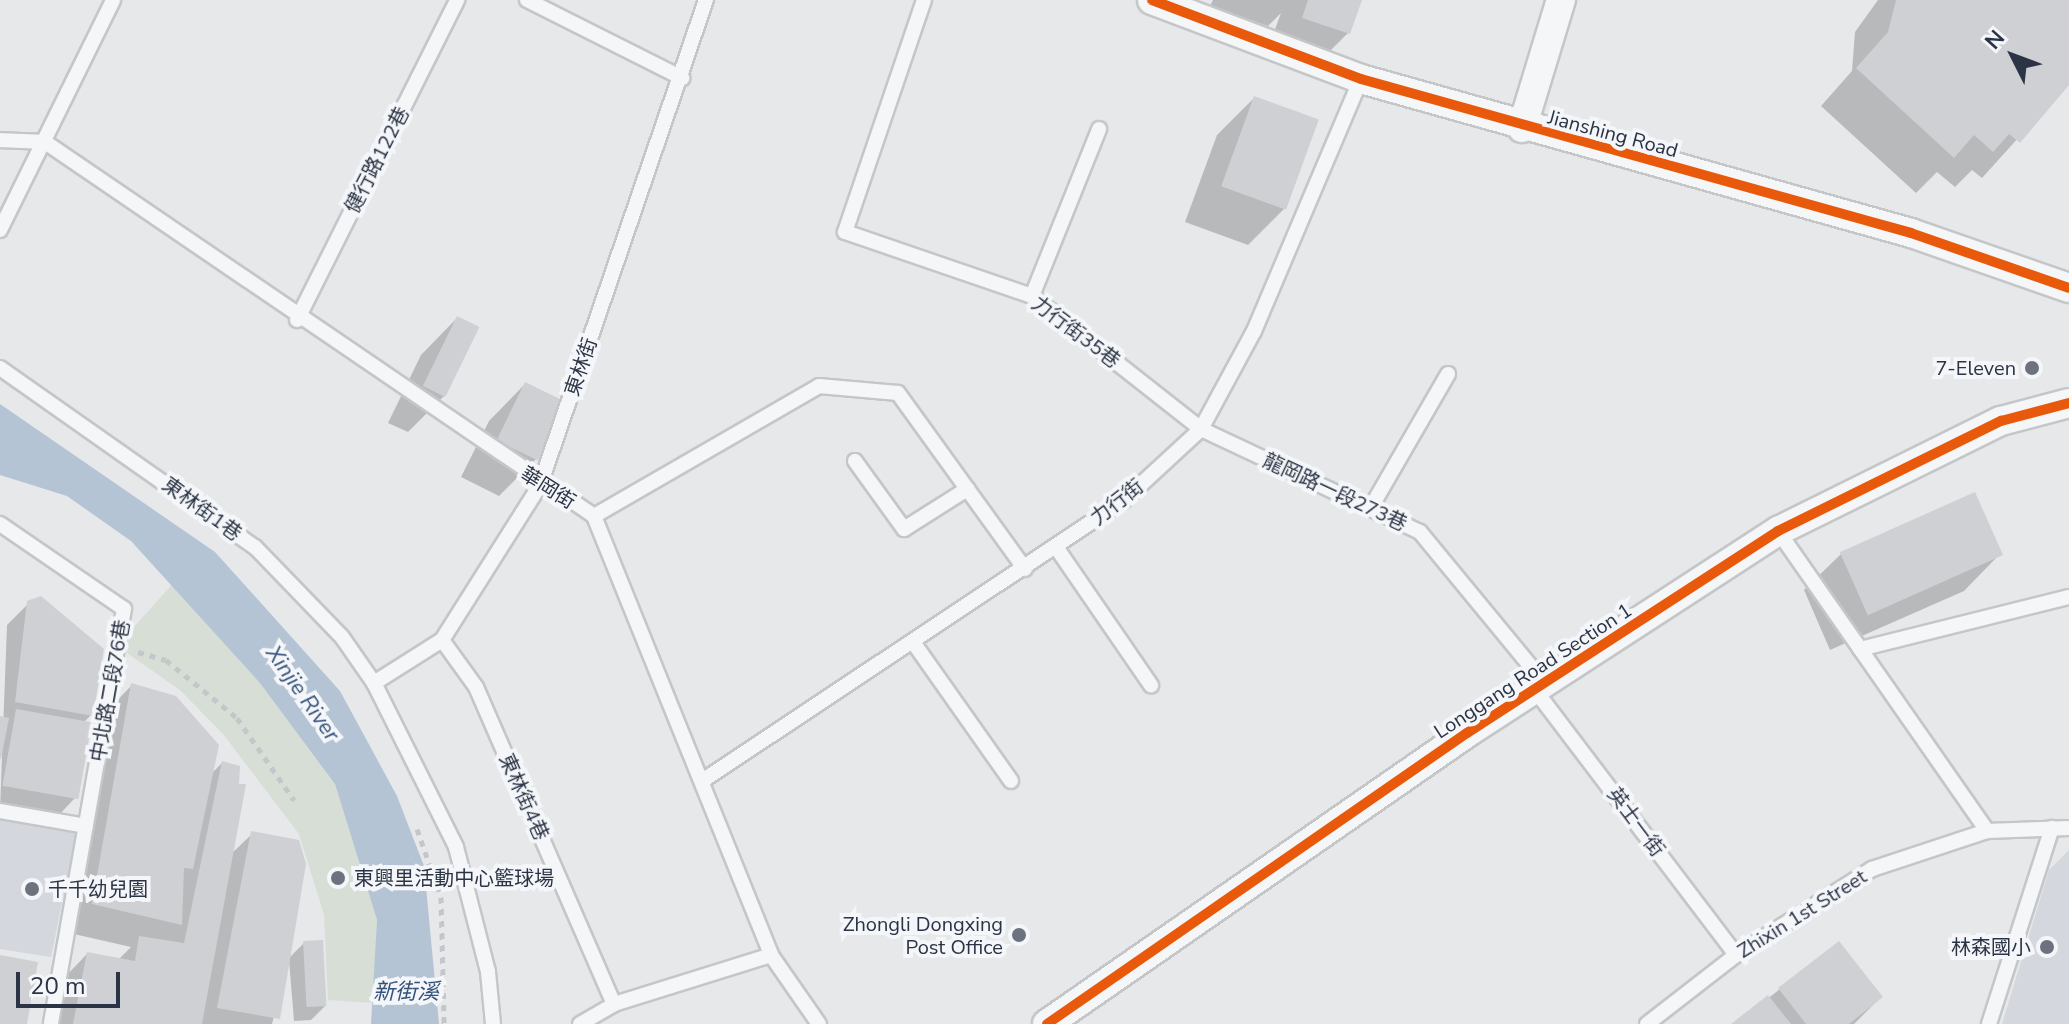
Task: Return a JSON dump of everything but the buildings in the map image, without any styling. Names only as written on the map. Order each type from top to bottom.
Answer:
[{"type":"street","name":"Jianshing Road","points":[[1152,0],[1361,79],[1522,128],[1911,233],[2069,288]]},
{"type":"street","points":[[1522,128],[1561,0]]},
{"type":"street","name":"Longgang Road Section 1","points":[[1047,1024],[1778,531],[2001,421],[2069,403]]},
{"type":"lane","points":[[0,230],[113,0]]},
{"type":"lane","name":"健行路122巷","points":[[297,320],[457,0]]},
{"type":"lane","points":[[527,0],[682,78]]},
{"type":"lane","name":"東林街","points":[[374,683],[442,640],[540,485],[682,78],[706,0]]},
{"type":"lane","name":"力行街35巷","points":[[924,0],[845,232],[1032,296],[1201,429]]},
{"type":"lane","name":"力行街","points":[[705,779],[1123,501],[1201,429],[1254,331],[1361,79]]},
{"type":"lane","points":[[1032,296],[1099,129]]},
{"type":"lane","points":[[0,140],[45,142]]},
{"type":"lane","name":"華岡街","points":[[45,142],[297,320],[540,485],[594,516],[705,779],[771,955],[819,1024]]},
{"type":"lane","name":"東林街1巷","points":[[0,368],[255,547],[305,594],[374,683],[456,847],[488,972],[493,1024]]},
{"type":"lane","points":[[1370,509],[1448,374]]},
{"type":"lane","points":[[594,516],[819,386],[898,393],[1025,569]]},
{"type":"lane","name":"龍岡路一段273巷","points":[[1201,429],[1420,532],[1541,688]]},
{"type":"lane","points":[[855,461],[904,529],[967,489]]},
{"type":"lane","name":"中北路二段76巷","points":[[0,524],[124,609],[51,1024]]},
{"type":"lane","points":[[1778,531],[1987,831]]},
{"type":"lane","points":[[1056,547],[1151,685]]},
{"type":"lane","points":[[1860,649],[2069,597]]},
{"type":"lane","name":"東林街4巷","points":[[442,640],[476,687],[614,1004]]},
{"type":"lane","points":[[913,642],[1011,781]]},
{"type":"lane","name":"英士一街","points":[[1541,688],[1736,955]]},
{"type":"lane","points":[[0,811],[86,826]]},
{"type":"lane","points":[[1989,1024],[2052,828]]},
{"type":"lane","name":"Zhixin 1st Street","points":[[1647,1024],[1736,955],[1872,869],[1987,831],[2069,828]]},
{"type":"lane","points":[[580,1024],[614,1004],[771,955]]},
{"type":"path","points":[[117,646],[166,660],[237,718],[294,800]]},
{"type":"path","points":[[412,816],[441,897],[444,1024]]},
{"type":"shaded area","points":[[185,570],[256,636],[335,784],[377,920],[374,1003],[328,1000],[324,915],[299,834],[223,734],[180,690],[117,646]]},
{"type":"shaded area","name":"千千幼兒園","points":[[0,816],[77,830],[51,957],[0,949]]},
{"type":"shaded area","name":"林森國小","points":[[2069,850],[2069,1024],[2002,1024],[2049,870]]},
{"type":"water","name":"新街溪","points":[[0,404],[215,552],[340,691],[397,796],[424,866],[439,1024],[371,1024],[377,920],[335,784],[260,683],[131,541],[67,496],[0,475]]},
{"type":"cycle path","points":[[1152,0],[1361,79],[1911,233],[2069,288]]},
{"type":"cycle path","points":[[1047,1024],[1467,733],[1778,531],[2001,421],[2069,403]]},
{"type":"place","name":"7-Eleven","points":[[2032,368]]},
{"type":"place","name":"東興里活動中心籃球場","points":[[338,878]]},
{"type":"place","name":"千千幼兒園","points":[[32,889]]},
{"type":"place","name":"Zhongli Dongxing Post Office","points":[[1019,935]]},
{"type":"place","name":"林森國小","points":[[2047,947]]},
{"type":"water label","name":"Xinjie River","points":[[302,694]]}]
